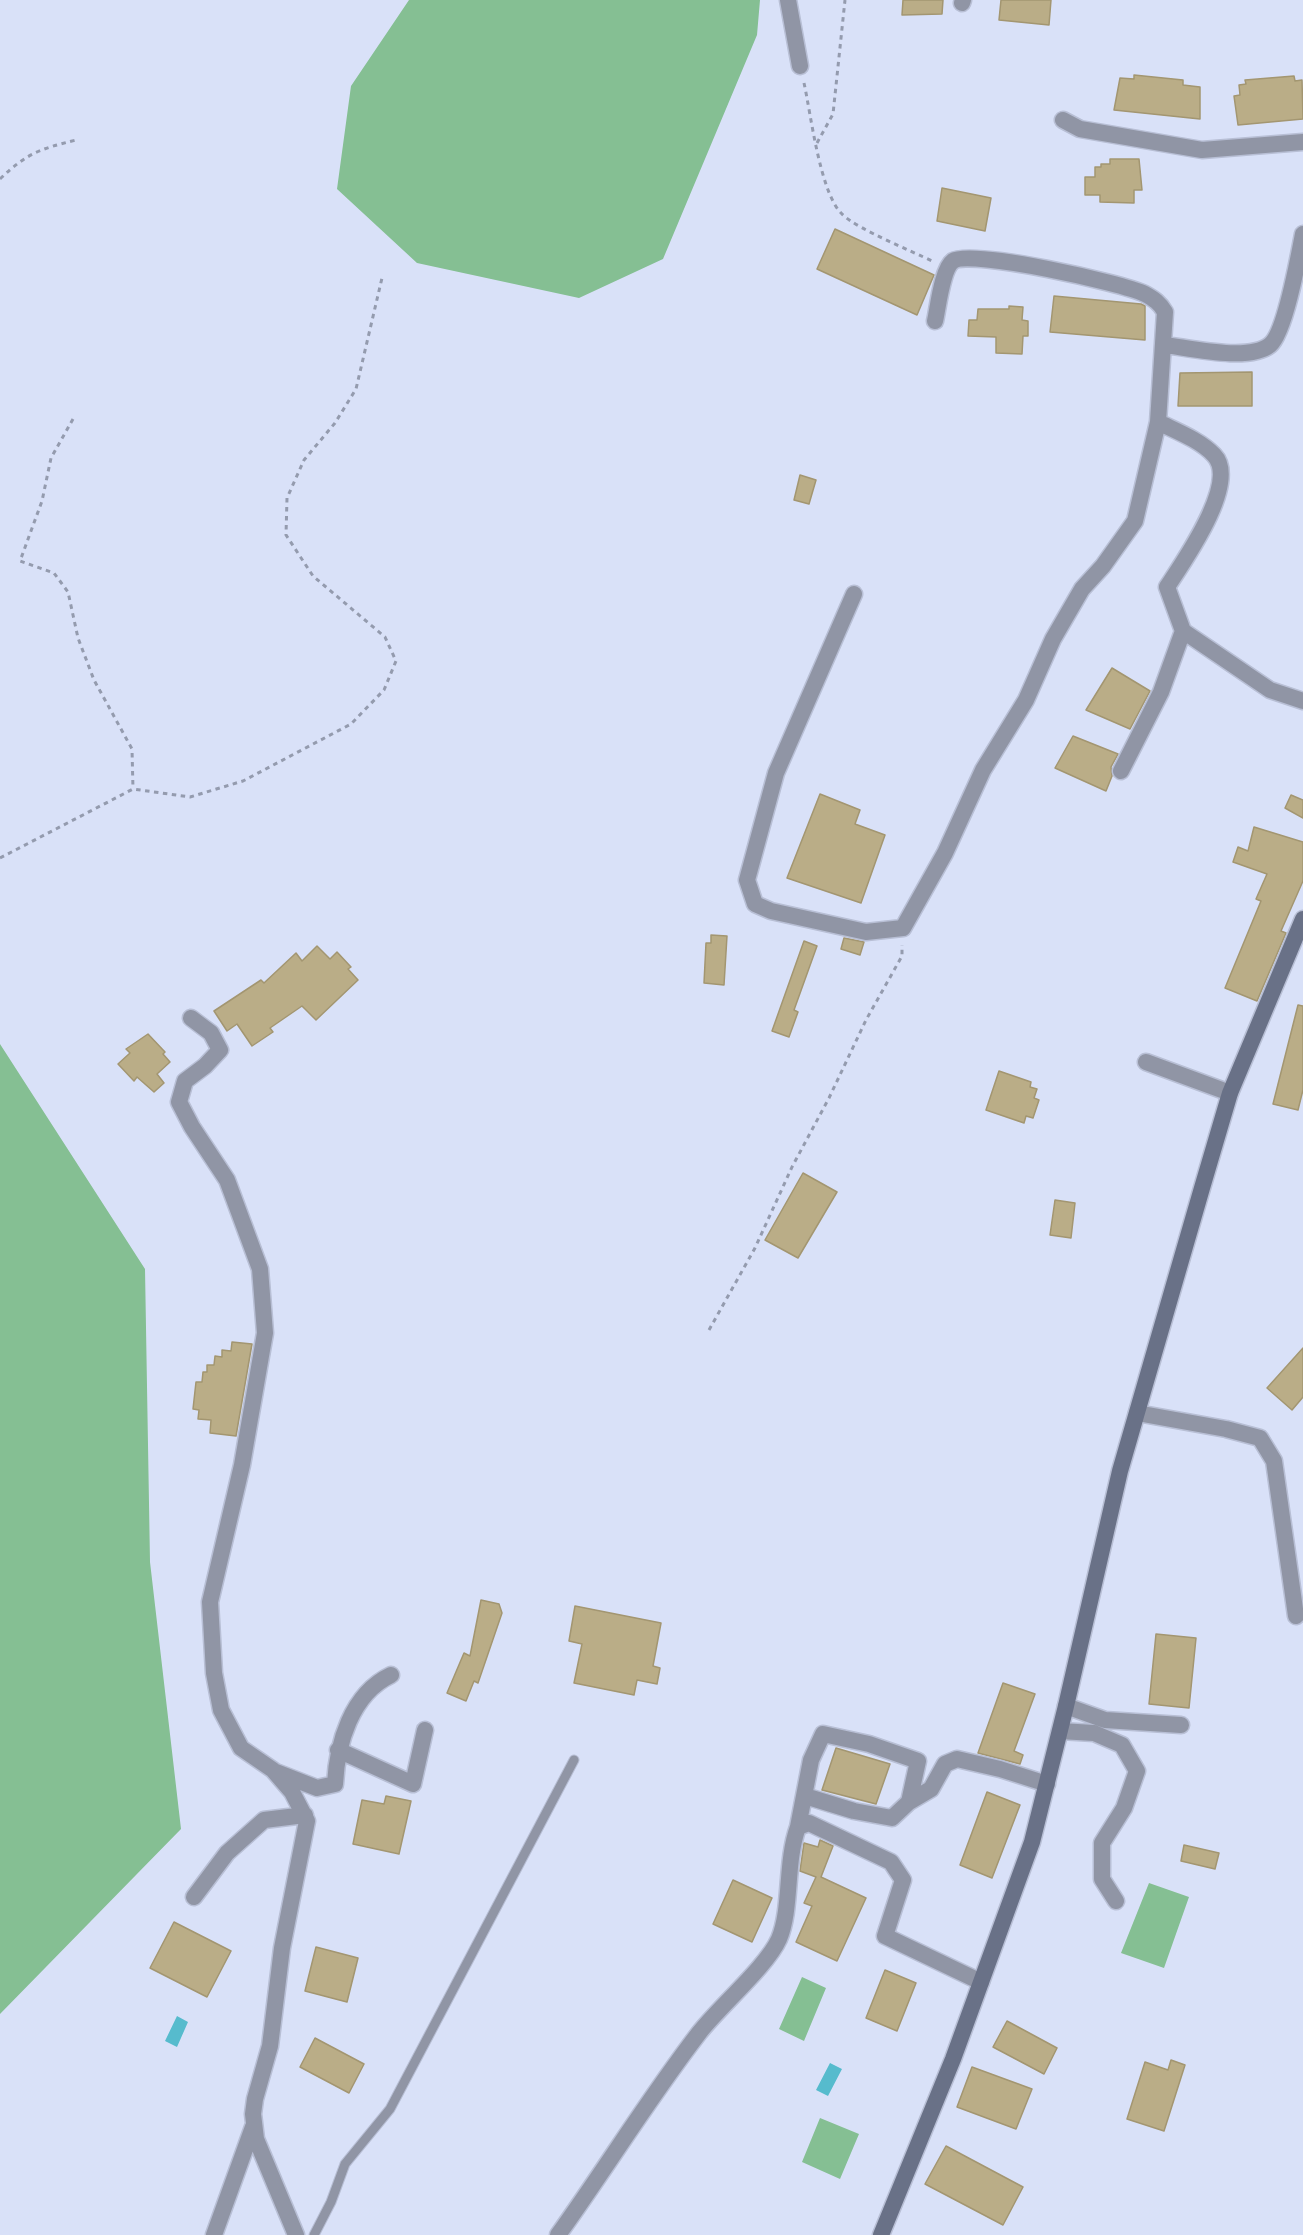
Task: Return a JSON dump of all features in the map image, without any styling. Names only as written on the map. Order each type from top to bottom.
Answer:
[{"type":"main road","points":[[881,2235],[953,2059],[1032,1842],[1120,1471],[1230,1093],[1303,919]]},
{"type":"street","points":[[788,0],[800,66]]},
{"type":"street","points":[[1063,120],[1080,129],[1202,150],[1303,142]]},
{"type":"street","points":[[1165,345],[1229,353],[1269,346],[1277,337],[1303,234]]},
{"type":"street","points":[[854,594],[776,773],[747,880],[755,904],[771,911],[866,932],[903,928],[945,853],[983,770],[1026,700],[1053,639],[1082,589],[1103,566],[1134,521],[1158,422],[1165,345],[1165,312],[1162,307],[1138,291],[1026,265],[967,257],[953,261],[946,268],[935,321]]},
{"type":"street","points":[[1158,422],[1214,454],[1221,466],[1219,497],[1167,587],[1183,631],[1270,690],[1303,701]]},
{"type":"street","points":[[1121,771],[1161,692],[1183,631]]},
{"type":"street","points":[[191,1018],[211,1033],[220,1050],[205,1066],[185,1081],[179,1102],[192,1127],[227,1180],[260,1269],[265,1334],[242,1465],[210,1602],[214,1673],[221,1710],[241,1748],[273,1770],[316,1788],[334,1784],[339,1750],[347,1723],[375,1683],[391,1675]]},
{"type":"street","points":[[1146,1062],[1230,1093]]},
{"type":"street","points":[[1137,1413],[1226,1428],[1260,1438],[1274,1461],[1296,1616]]},
{"type":"street","points":[[1066,1706],[1105,1720],[1180,1725]]},
{"type":"street","points":[[339,1750],[413,1784],[425,1730]]},
{"type":"street","points":[[1060,1731],[1094,1733],[1122,1745],[1137,1771],[1124,1808],[1102,1844],[1102,1878],[1116,1901]]},
{"type":"street","points":[[558,2235],[661,2081],[714,2013],[770,1954],[783,1924],[788,1871],[811,1760],[823,1734],[869,1744],[918,1761],[909,1802]]},
{"type":"street","points":[[804,1796],[854,1811],[892,1818],[909,1802],[932,1789],[945,1764],[957,1760],[1000,1769],[1047,1784]]},
{"type":"street","points":[[214,2235],[253,2127],[255,2099],[270,2046],[282,1948],[307,1821],[292,1792],[273,1770]]},
{"type":"street","points":[[194,1897],[227,1852],[264,1820],[304,1815]]},
{"type":"street","points":[[798,1827],[809,1823],[816,1825],[891,1862],[903,1880],[885,1936],[981,1982]]},
{"type":"street","points":[[253,2127],[296,2235]]},
{"type":"lane","points":[[314,2235],[331,2202],[345,2164],[390,2109],[574,1760]]},
{"type":"path","points":[[817,143],[833,114],[845,0]]},
{"type":"path","points":[[800,66],[817,143],[819,163],[830,196],[843,216],[946,268]]},
{"type":"path","points":[[0,179],[23,157],[48,147],[76,140]]},
{"type":"path","points":[[0,858],[133,789],[190,797],[243,781],[351,724],[384,690],[396,661],[385,637],[313,576],[286,535],[287,498],[304,460],[335,423],[356,389],[382,278]]},
{"type":"path","points":[[73,419],[51,459],[42,501],[20,561],[54,573],[68,592],[78,638],[94,680],[132,749],[133,789]]},
{"type":"path","points":[[709,1330],[755,1248],[792,1167],[829,1098],[866,1020],[902,956],[903,928]]},
{"type":"green space","points":[[409,0],[760,0],[757,35],[663,259],[579,298],[417,263],[337,189],[351,86]]},
{"type":"green space","points":[[0,1044],[145,1269],[150,1562],[181,1829],[0,2014]]},
{"type":"green space","points":[[1149,1883],[1189,1897],[1164,1968],[1121,1953]]},
{"type":"green space","points":[[802,1977],[826,1988],[804,2041],[779,2029]]},
{"type":"green space","points":[[820,2118],[859,2134],[840,2179],[802,2162]]},
{"type":"water","points":[[177,2016],[188,2022],[177,2047],[165,2041]]},
{"type":"water","points":[[830,2063],[842,2069],[828,2096],[816,2090]]},
{"type":"building","points":[[903,0],[943,0],[942,14],[902,15]]},
{"type":"building","points":[[1001,0],[1051,0],[1049,25],[999,20]]},
{"type":"building","points":[[1134,75],[1183,80],[1183,85],[1200,87],[1200,119],[1114,110],[1120,78],[1134,79]]},
{"type":"building","points":[[1294,76],[1295,81],[1302,80],[1303,119],[1238,125],[1234,96],[1240,95],[1239,85],[1246,84],[1245,80]]},
{"type":"building","points":[[1110,159],[1139,159],[1142,190],[1134,190],[1134,203],[1100,202],[1100,195],[1085,195],[1085,177],[1095,177],[1095,167],[1110,164]]},
{"type":"building","points":[[942,188],[991,198],[985,231],[937,221]]},
{"type":"building","points":[[835,229],[934,275],[917,315],[817,269]]},
{"type":"building","points":[[1054,296],[1141,304],[1145,306],[1145,340],[1050,332]]},
{"type":"building","points":[[1009,306],[1023,307],[1022,320],[1028,321],[1028,336],[1023,336],[1022,354],[996,353],[996,337],[968,336],[969,320],[977,320],[978,309],[1009,309]]},
{"type":"building","points":[[1252,372],[1252,406],[1178,406],[1180,373]]},
{"type":"building","points":[[800,475],[816,480],[809,504],[794,500]]},
{"type":"building","points":[[1112,668],[1150,691],[1130,729],[1086,710]]},
{"type":"building","points":[[1073,736],[1118,754],[1111,767],[1112,776],[1106,791],[1055,768]]},
{"type":"building","points":[[820,794],[860,810],[855,824],[885,835],[861,903],[787,878]]},
{"type":"building","points":[[1291,795],[1303,800],[1303,818],[1285,808]]},
{"type":"building","points":[[1254,827],[1303,842],[1303,881],[1281,931],[1286,933],[1257,1001],[1225,988],[1261,901],[1256,899],[1267,874],[1233,862],[1238,847],[1248,851]]},
{"type":"building","points":[[711,935],[727,936],[724,985],[704,983],[706,943],[711,943]]},
{"type":"building","points":[[844,938],[864,942],[860,955],[841,949]]},
{"type":"building","points":[[804,941],[817,946],[794,1010],[798,1012],[789,1037],[772,1031]]},
{"type":"building","points":[[317,946],[330,959],[337,952],[351,967],[348,969],[358,980],[316,1020],[302,1006],[270,1028],[273,1032],[252,1046],[237,1024],[227,1031],[214,1011],[261,980],[264,983],[296,953],[302,961]]},
{"type":"building","points":[[1298,1005],[1303,1006],[1303,1090],[1298,1110],[1273,1104]]},
{"type":"building","points":[[148,1034],[165,1052],[163,1054],[170,1062],[157,1074],[164,1083],[154,1092],[137,1077],[134,1081],[118,1064],[130,1053],[126,1049]]},
{"type":"building","points":[[999,1071],[1031,1082],[1030,1087],[1037,1089],[1034,1098],[1039,1100],[1033,1118],[1026,1116],[1024,1123],[986,1110]]},
{"type":"building","points":[[803,1173],[837,1192],[798,1258],[765,1240]]},
{"type":"building","points":[[1055,1200],[1075,1203],[1071,1238],[1050,1235]]},
{"type":"building","points":[[232,1342],[252,1344],[236,1436],[210,1433],[211,1420],[198,1419],[199,1410],[193,1409],[196,1382],[202,1382],[203,1372],[207,1372],[207,1365],[214,1365],[215,1356],[222,1357],[222,1350],[231,1351]]},
{"type":"building","points":[[1303,1348],[1303,1397],[1292,1410],[1267,1388]]},
{"type":"building","points":[[481,1600],[499,1604],[502,1613],[478,1683],[474,1681],[466,1701],[447,1693],[464,1653],[470,1656]]},
{"type":"building","points":[[575,1606],[661,1623],[653,1666],[660,1668],[657,1684],[637,1680],[634,1695],[574,1683],[582,1644],[569,1641]]},
{"type":"building","points":[[1156,1634],[1196,1638],[1189,1708],[1149,1704]]},
{"type":"building","points":[[1003,1683],[1035,1694],[1014,1751],[1023,1755],[1020,1764],[978,1753]]},
{"type":"building","points":[[836,1748],[890,1764],[876,1804],[822,1790]]},
{"type":"building","points":[[987,1792],[1020,1805],[992,1878],[960,1865]]},
{"type":"building","points":[[386,1796],[411,1801],[399,1854],[353,1844],[362,1800],[384,1804]]},
{"type":"building","points":[[820,1840],[833,1846],[821,1877],[866,1898],[837,1961],[796,1942],[812,1906],[804,1903],[816,1877],[800,1871],[804,1843],[818,1847]]},
{"type":"building","points":[[1184,1845],[1219,1853],[1215,1869],[1181,1861]]},
{"type":"building","points":[[733,1880],[772,1898],[752,1942],[713,1924]]},
{"type":"building","points":[[174,1922],[231,1951],[207,1997],[150,1968]]},
{"type":"building","points":[[316,1947],[358,1958],[347,2002],[305,1991]]},
{"type":"building","points":[[885,1970],[916,1983],[897,2031],[866,2018]]},
{"type":"building","points":[[1007,2021],[1057,2048],[1044,2074],[993,2047]]},
{"type":"building","points":[[315,2038],[364,2064],[349,2093],[300,2067]]},
{"type":"building","points":[[1171,2060],[1185,2065],[1164,2131],[1127,2119],[1145,2062],[1168,2070]]},
{"type":"building","points":[[972,2067],[1032,2089],[1016,2129],[957,2107]]},
{"type":"building","points":[[946,2146],[1023,2187],[1003,2225],[925,2184]]}]
